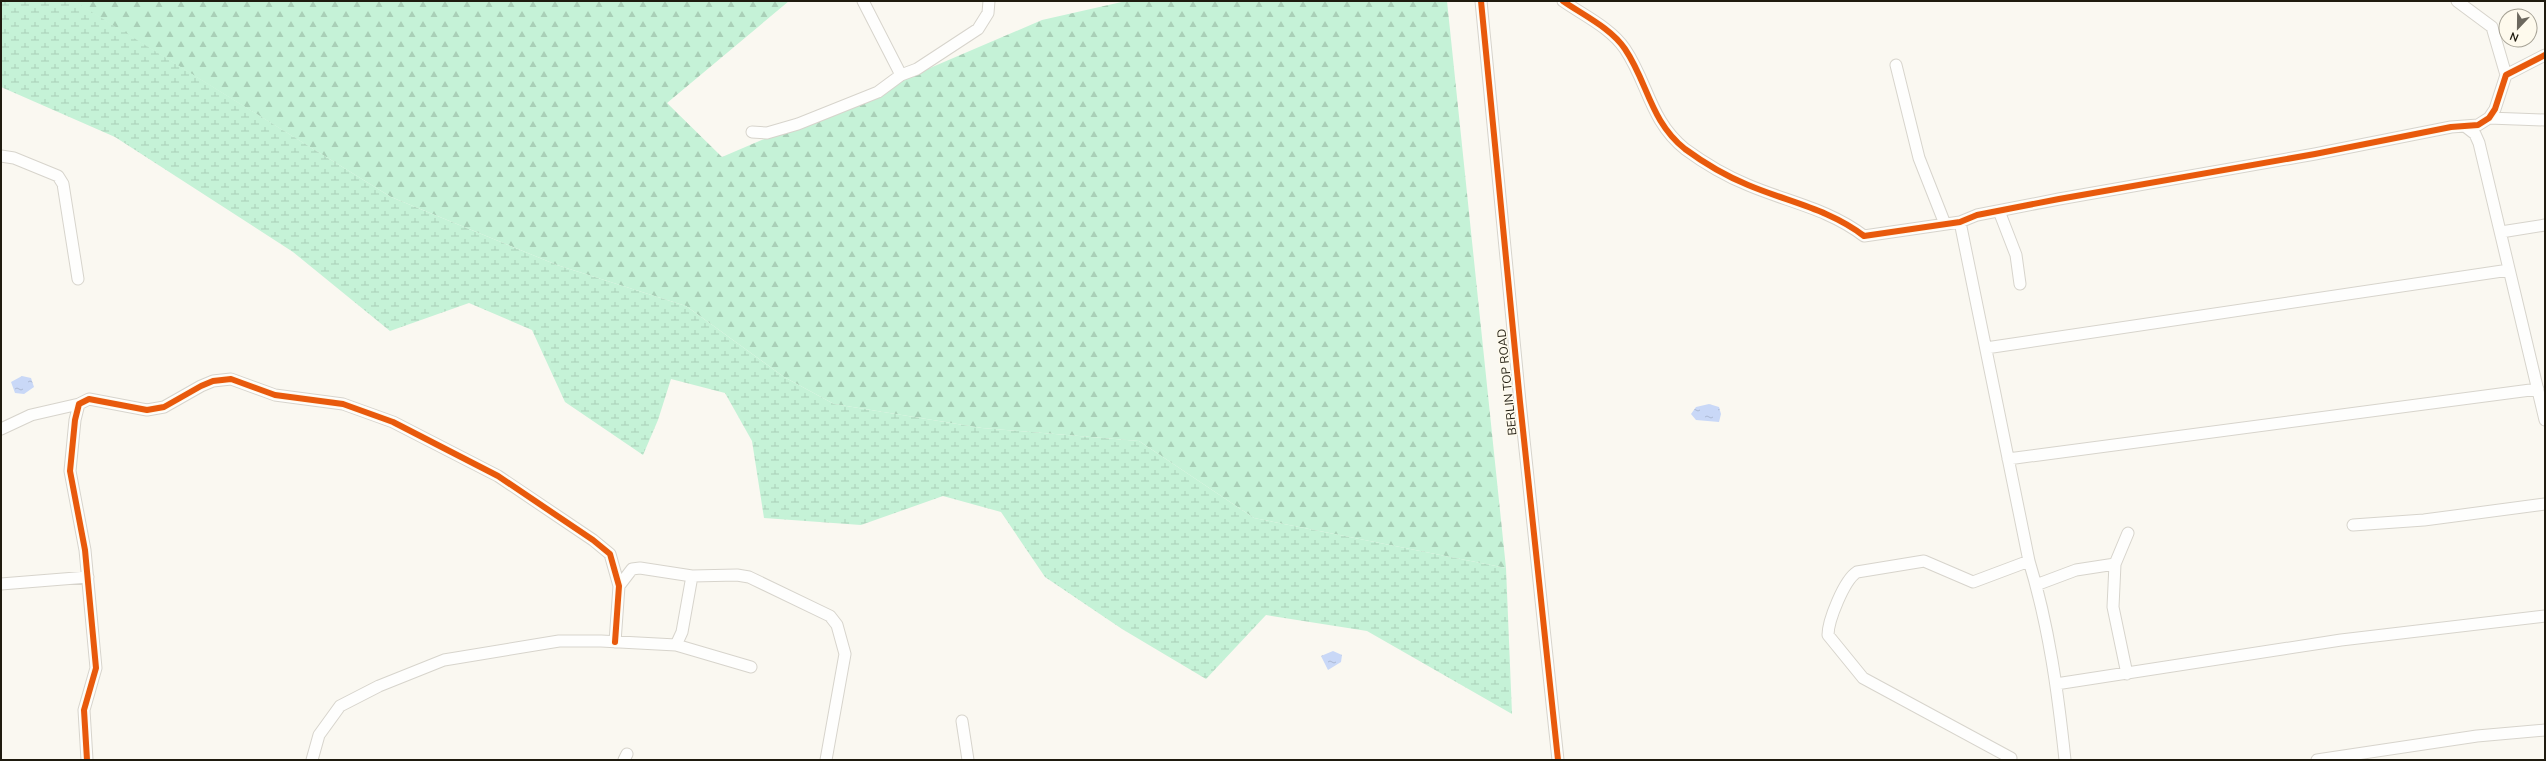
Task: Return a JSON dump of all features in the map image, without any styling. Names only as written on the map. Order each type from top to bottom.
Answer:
[{"type":"street","points":[[863,1],[901,75]]},
{"type":"street","points":[[752,132],[767,133],[798,124],[878,92],[901,75],[917,69],[978,29],[988,13],[989,1]]},
{"type":"street","name":"BERLIN TOP ROAD","points":[[1481,1],[1520,402],[1558,760]]},
{"type":"street","points":[[1563,1],[1604,29],[1624,48],[1636,68],[1652,109],[1660,122],[1685,149],[1715,169],[1748,185],[1818,210],[1850,225],[1864,236],[1960,222],[1977,215],[2315,154],[2450,127],[2478,125],[2489,118],[2496,109],[2506,75],[2492,27],[2457,1]]},
{"type":"street","points":[[2506,75],[2545,55]]},
{"type":"street","points":[[1896,65],[1919,158],[1945,224]]},
{"type":"street","points":[[2489,118],[2545,120]]},
{"type":"street","points":[[2466,127],[2475,134],[2480,143],[2545,420]]},
{"type":"street","points":[[1,156],[14,158],[58,176],[63,184],[78,279]]},
{"type":"street","points":[[2000,212],[2016,255],[2020,284]]},
{"type":"street","points":[[1960,222],[2029,561],[2036,585],[2056,684],[2065,760]]},
{"type":"street","points":[[2501,232],[2545,225]]},
{"type":"street","points":[[1986,348],[2509,270]]},
{"type":"street","points":[[1,429],[31,415],[79,404],[89,399],[147,410],[164,407],[201,386],[231,379],[276,395],[343,404],[393,422],[498,476],[593,540],[610,554],[619,586],[614,642]]},
{"type":"street","points":[[2008,459],[2538,389]]},
{"type":"street","points":[[79,404],[75,420],[70,471],[88,577],[96,668],[84,710],[87,760]]},
{"type":"street","points":[[2353,525],[2424,520],[2545,504]]},
{"type":"street","points":[[2126,674],[2113,607],[2114,564],[2128,533]]},
{"type":"street","points":[[2011,758],[1863,678],[1828,635],[1828,630],[1835,606],[1857,572],[1924,561],[1973,582],[2029,561]]},
{"type":"street","points":[[2036,585],[2076,570],[2114,564]]},
{"type":"street","points":[[619,586],[632,569],[640,568],[692,576],[737,575],[749,577],[830,616],[837,624],[845,654],[826,760]]},
{"type":"street","points":[[676,645],[682,632],[692,576]]},
{"type":"street","points":[[1,584],[88,577]]},
{"type":"street","points":[[2056,684],[2341,640],[2545,616]]},
{"type":"street","points":[[312,760],[319,735],[340,706],[379,686],[444,660],[559,642],[614,642],[676,645],[751,667]]},
{"type":"street","points":[[962,721],[968,760]]},
{"type":"street","points":[[2317,760],[2476,736],[2545,730]]},
{"type":"green space","points":[[1,1],[74,1],[391,197],[557,265],[686,306],[784,377],[834,404],[982,428],[1139,441],[1254,518],[1506,568],[1512,714],[1367,631],[1266,615],[1206,679],[1122,629],[1045,577],[1001,512],[943,496],[861,525],[764,518],[752,441],[725,393],[671,379],[658,420],[643,455],[565,402],[532,330],[469,303],[390,331],[293,252],[115,137],[1,87]]},
{"type":"green space","points":[[73,1],[789,1],[667,103],[722,157],[1042,20],[1126,1],[1447,1],[1506,568],[1254,518],[1139,441],[982,428],[834,404],[784,377],[686,306],[557,265],[391,197]]},
{"type":"water","points":[[22,376],[31,378],[34,387],[24,394],[15,393],[11,382]]},
{"type":"water","points":[[1709,404],[1719,407],[1721,414],[1719,422],[1696,420],[1691,414],[1696,407]]},
{"type":"water","points":[[1333,651],[1342,655],[1341,662],[1328,670],[1321,656]]},
{"type":"cycle path","points":[[1481,1],[1520,402],[1558,760]]},
{"type":"cycle path","points":[[1563,1],[1605,28],[1619,41],[1633,62],[1650,101],[1664,126],[1673,138],[1685,149],[1707,164],[1732,178],[1763,191],[1822,212],[1837,219],[1864,236],[1960,222],[1977,215],[2059,199],[2315,154],[2451,127],[2478,125],[2489,118],[2495,109],[2506,75],[2545,55]]},
{"type":"cycle path","points":[[87,760],[84,710],[96,668],[85,550],[70,471],[75,420],[79,404],[89,399],[147,410],[164,407],[201,386],[213,381],[231,379],[275,395],[343,404],[393,422],[498,476],[593,540],[610,554],[619,586],[615,642]]}]
